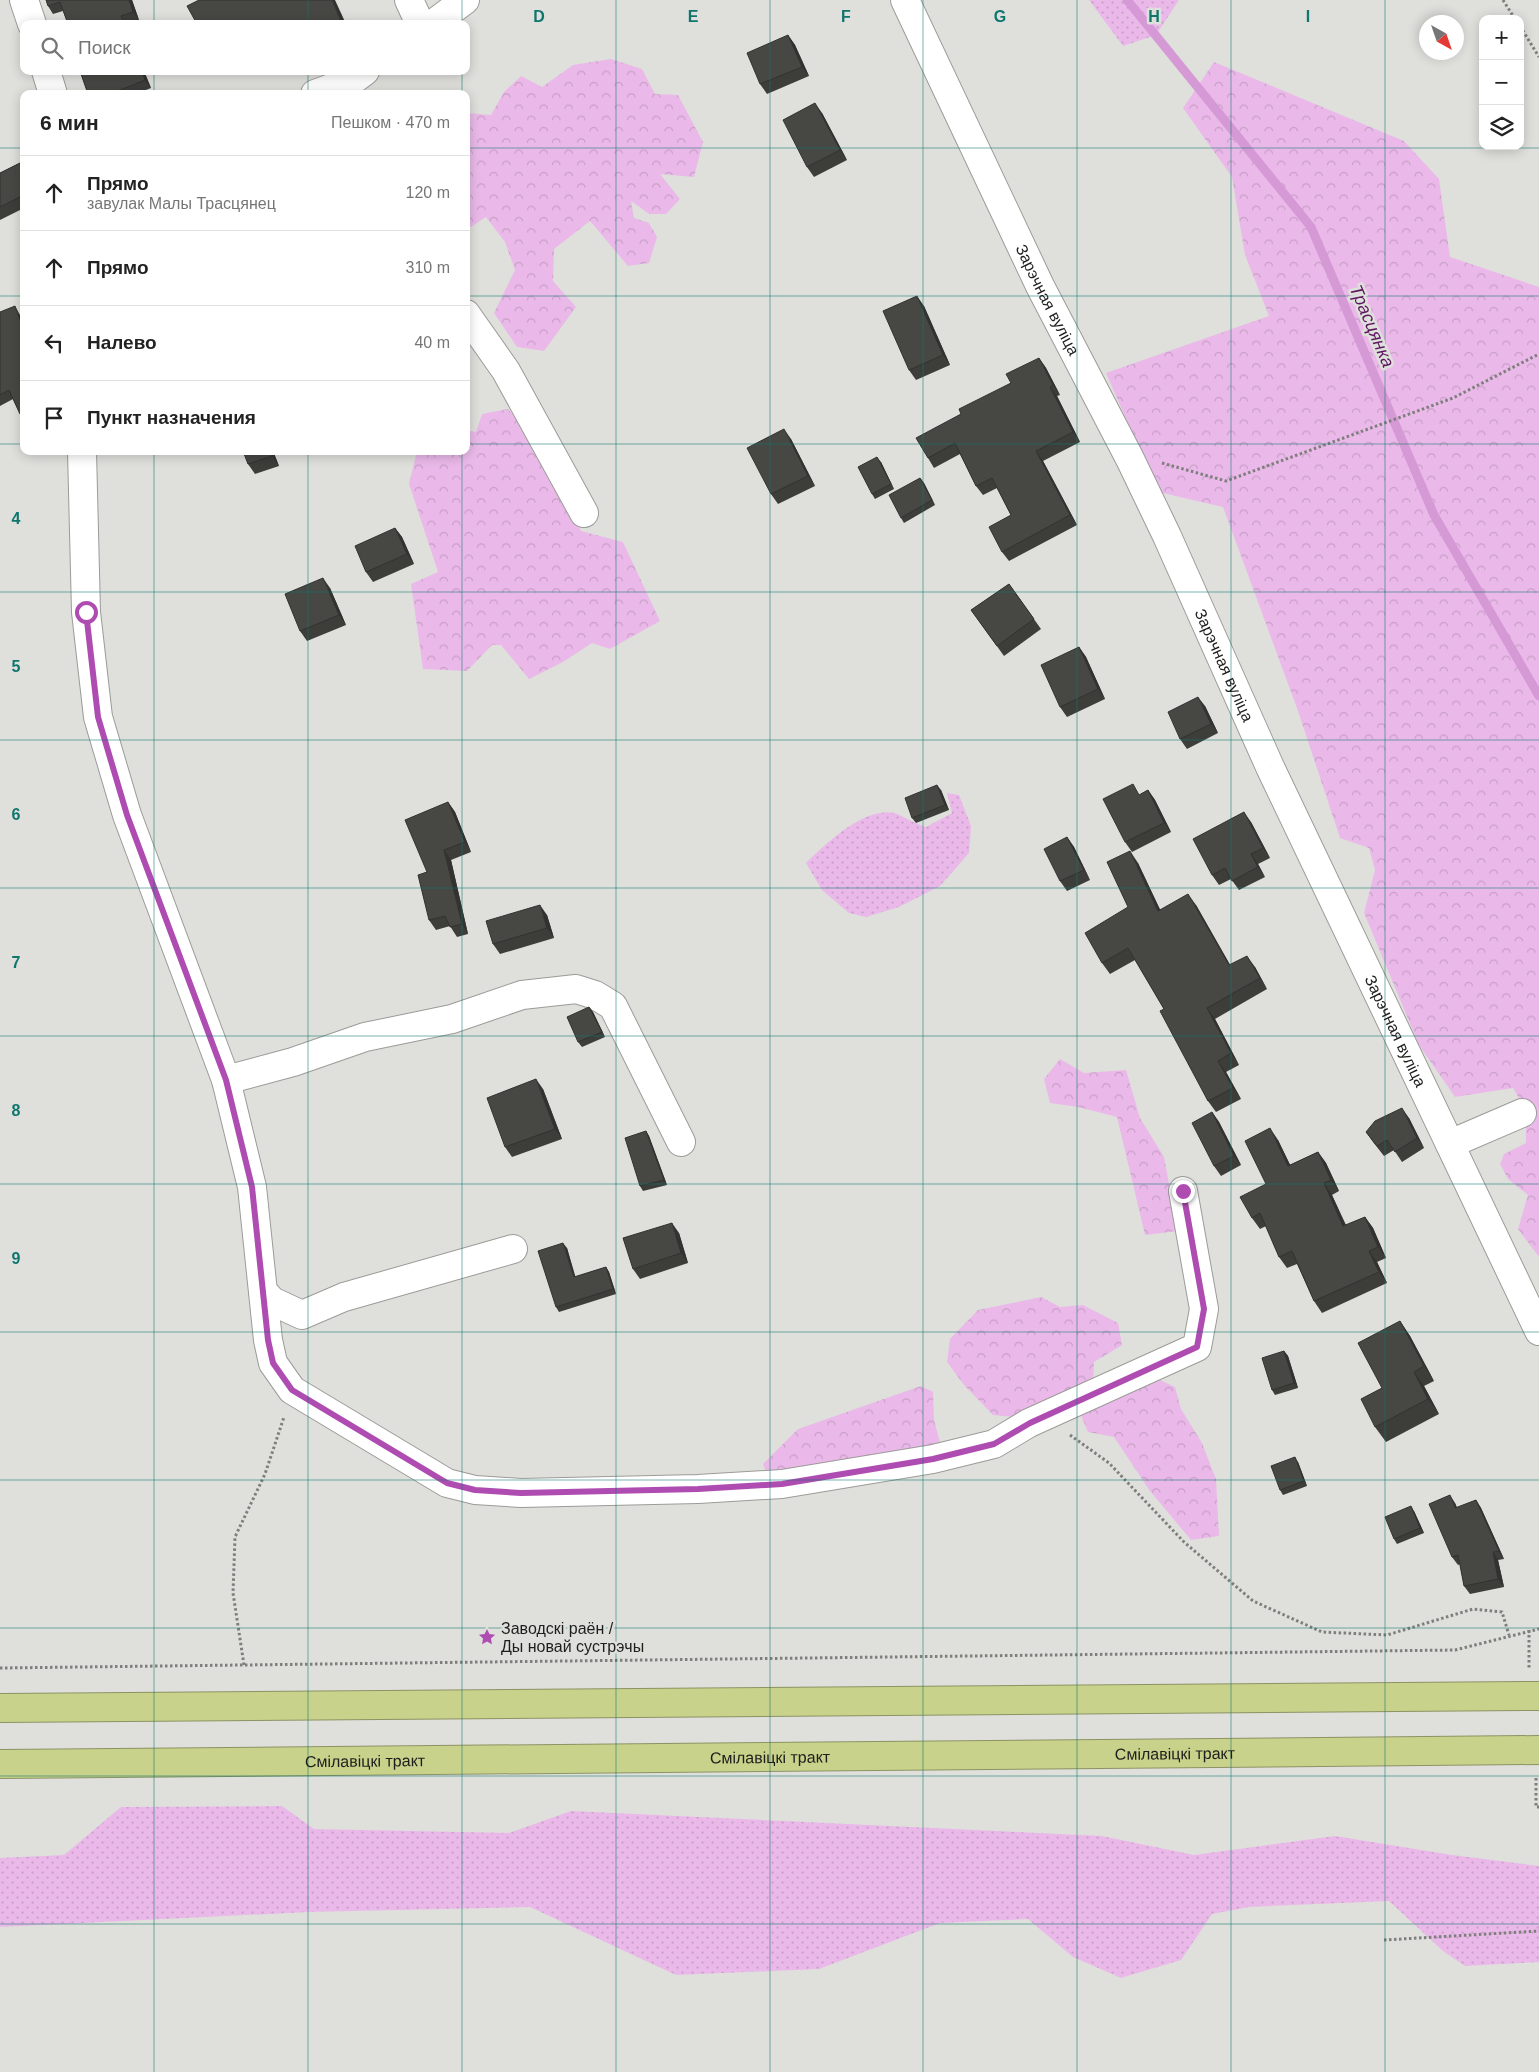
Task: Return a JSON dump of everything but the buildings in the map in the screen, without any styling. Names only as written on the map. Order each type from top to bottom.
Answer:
[{"type":"highway","points":[[0,1708],[1534,1696]]},
{"type":"highway","name":"Смілавіцкі тракт","points":[[0,1764],[1539,1750]]},
{"type":"street","points":[[24,0],[31,20]]},
{"type":"street","points":[[409,0],[418,20]]},
{"type":"street","points":[[438,20],[465,0]]},
{"type":"street","name":"Зарэчная вуліца","points":[[905,0],[1040,286],[1130,459],[1270,767],[1539,1331]]},
{"type":"street","points":[[47,75],[52,90]]},
{"type":"street","points":[[326,90],[353,80],[360,75]]},
{"type":"street","points":[[470,320],[506,371],[584,513]]},
{"type":"street","points":[[82,455],[86,612],[98,717],[127,815],[226,1080],[252,1187],[268,1340],[273,1363],[292,1390],[447,1483],[475,1490],[521,1493],[698,1489],[782,1484],[942,1457],[994,1444],[1030,1423],[1197,1347],[1204,1309],[1183,1191]]},
{"type":"street","points":[[226,1080],[293,1062],[365,1037],[452,1019],[522,995],[576,989],[595,995],[613,1006],[681,1142]]},
{"type":"street","points":[[1450,1144],[1522,1113]]},
{"type":"street","points":[[263,1291],[272,1301],[302,1315],[344,1298],[513,1250]]},
{"type":"path","points":[[1503,0],[1512,15]]},
{"type":"path","points":[[1524,32],[1539,56]]},
{"type":"path","points":[[1130,459],[1171,465],[1226,481],[1410,412],[1453,398],[1539,354]]},
{"type":"path","points":[[244,1665],[233,1594],[235,1536],[265,1474],[292,1390]]},
{"type":"path","points":[[1030,1423],[1062,1430],[1109,1462],[1184,1542],[1253,1601],[1322,1632],[1386,1635],[1473,1609],[1502,1612],[1509,1635]]},
{"type":"path","points":[[0,1668],[1455,1650],[1539,1629]]},
{"type":"path","points":[[1529,1630],[1534,1696]]},
{"type":"path","points":[[1384,1940],[1539,1932]]},
{"type":"green space","points":[[1089,0],[1179,0],[1156,35],[1123,46]]},
{"type":"green space","points":[[611,59],[642,69],[655,94],[678,95],[703,142],[694,177],[660,174],[680,199],[666,214],[649,214],[631,201],[634,218],[649,223],[657,237],[649,263],[628,266],[590,221],[554,249],[553,281],[576,307],[544,351],[517,347],[494,313],[515,270],[505,242],[486,217],[470,227],[470,113],[491,115],[504,92],[521,76],[542,87],[573,65]]},
{"type":"green space","points":[[1214,62],[1404,141],[1439,179],[1450,257],[1539,287],[1539,1257],[1518,1229],[1528,1195],[1508,1179],[1500,1164],[1504,1154],[1526,1143],[1526,1110],[1513,1088],[1455,1097],[1419,1045],[1364,913],[1375,870],[1369,848],[1340,838],[1298,711],[1223,507],[1158,492],[1106,373],[1269,316],[1245,255],[1232,177],[1183,108]]},
{"type":"green space","points":[[508,409],[537,443],[581,531],[623,542],[660,621],[610,649],[592,643],[563,662],[529,679],[501,645],[492,645],[467,671],[423,669],[411,584],[438,572],[409,484],[416,455],[470,455],[470,431],[476,432],[482,414]]},
{"type":"green space","points":[[947,793],[959,795],[971,826],[969,853],[940,886],[899,907],[866,917],[849,913],[822,890],[806,863],[834,837],[858,821],[882,813],[894,813],[926,827],[952,813]]},
{"type":"green space","points":[[1060,1059],[1084,1073],[1126,1070],[1140,1118],[1164,1157],[1178,1231],[1145,1235],[1117,1117],[1078,1107],[1050,1103],[1044,1079]]},
{"type":"green space","points":[[1041,1297],[1060,1307],[1083,1305],[1118,1323],[1122,1345],[1094,1362],[1093,1385],[1013,1417],[993,1415],[964,1385],[947,1362],[950,1339],[978,1310]]},
{"type":"green space","points":[[1158,1379],[1175,1387],[1181,1409],[1202,1443],[1216,1479],[1219,1536],[1191,1540],[1150,1491],[1114,1437],[1088,1432],[1080,1413]]},
{"type":"green space","points":[[921,1386],[933,1392],[934,1420],[942,1450],[768,1477],[763,1464],[798,1429]]},
{"type":"green space","points":[[282,1806],[314,1829],[509,1833],[571,1811],[1102,1836],[1194,1855],[1335,1836],[1452,1855],[1539,1866],[1539,1962],[1465,1966],[1443,1951],[1389,1901],[1249,1907],[1212,1914],[1181,1960],[1121,1978],[1073,1957],[1028,1919],[940,1923],[819,1969],[676,1975],[530,1907],[308,1912],[0,1927],[0,1858],[64,1855],[121,1807]]},
{"type":"waterway","name":"Трасцянка","points":[[1127,0],[1311,227],[1434,515],[1539,696]]},
{"type":"place","name":"Заводскі раён / Ды новай сустрэчы","points":[[487,1637]]},
{"type":"route","points":[[86,612],[98,717],[127,815],[226,1080],[252,1187],[268,1340],[273,1363],[292,1390],[447,1483],[475,1490],[521,1493],[698,1489],[782,1484],[933,1459],[994,1444],[1030,1423],[1197,1347],[1204,1309],[1183,1191]]}]
